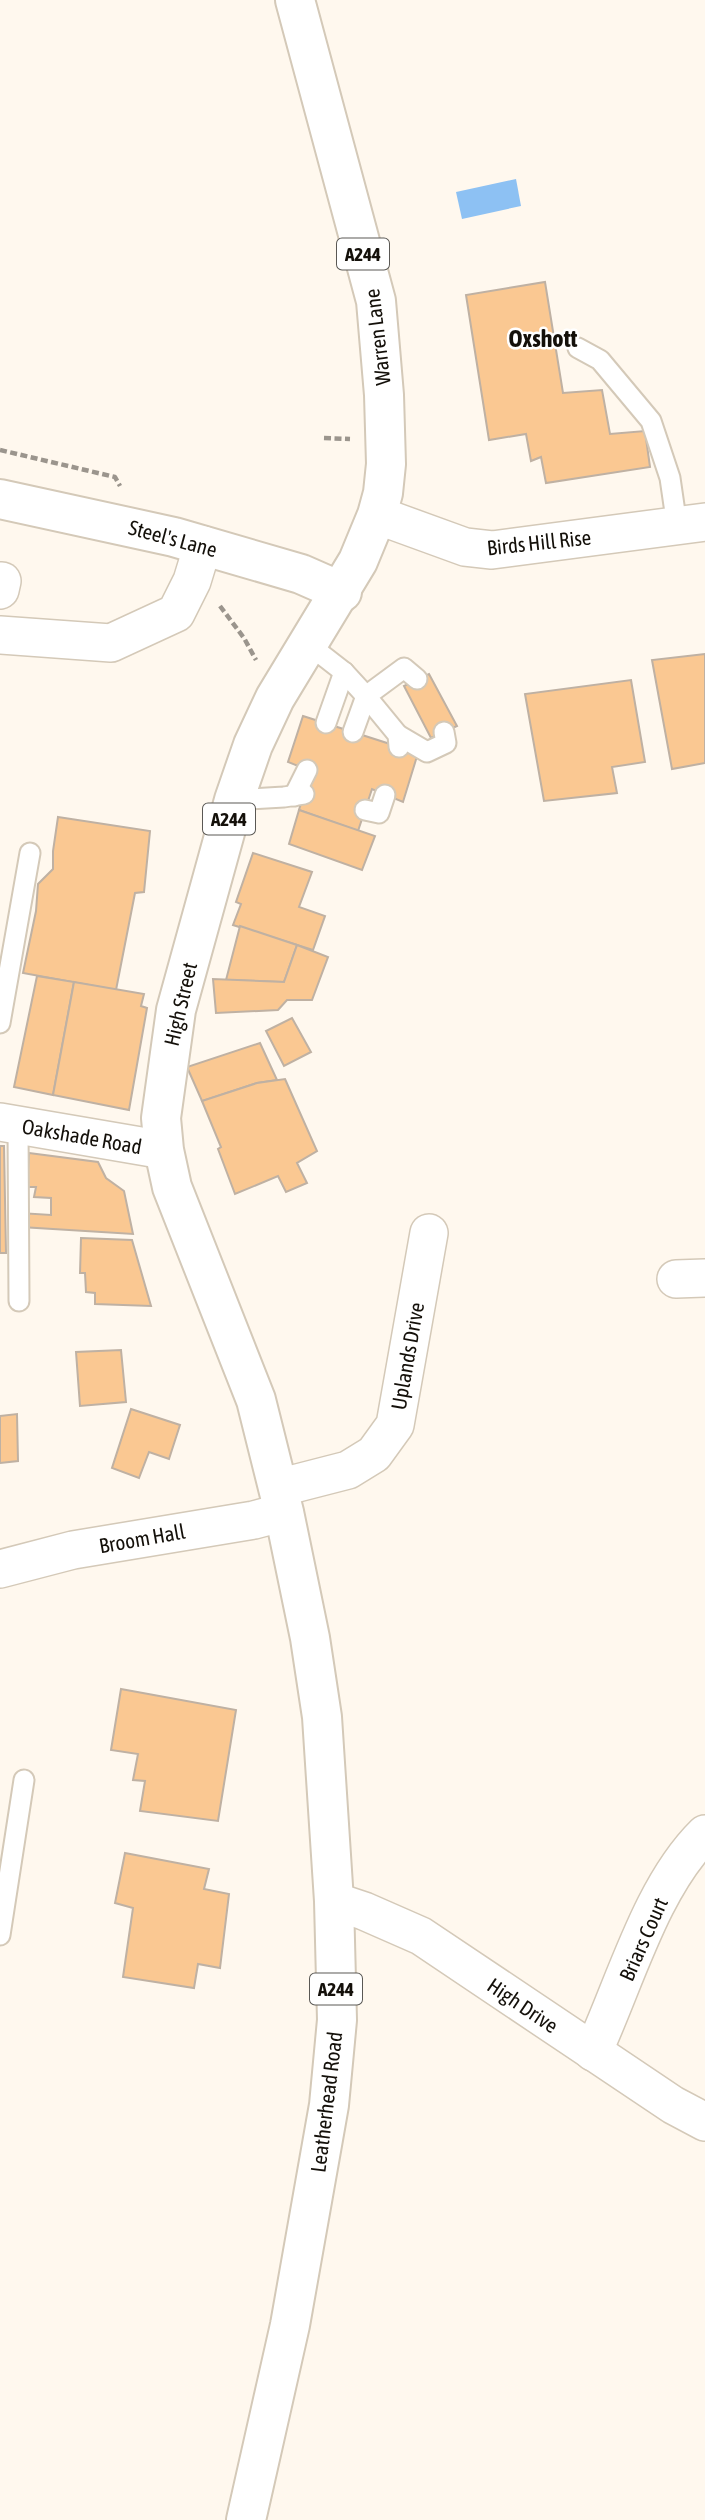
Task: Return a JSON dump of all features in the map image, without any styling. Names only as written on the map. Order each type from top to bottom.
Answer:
[{"type":"main road","name":"Warren Lane","points":[[295,0],[376,301],[384,396],[386,464],[377,515]]},
{"type":"main road","name":"Steel's Lane","points":[[0,499],[59,510],[203,545],[301,574],[342,592]]},
{"type":"main road","name":"High Street","points":[[281,1500],[256,1400],[177,1199],[164,1150],[161,1118],[163,1087],[176,1010],[234,800],[258,733],[307,644],[342,592],[377,515]]},
{"type":"main road","name":"Leatherhead Road","points":[[246,2520],[290,2325],[329,2105],[337,2020],[334,1901],[322,1717],[310,1638],[281,1500]]},
{"type":"street","name":"Birds Hill Rise","points":[[377,515],[465,547],[492,550],[691,524]]},
{"type":"street","points":[[0,635],[111,643],[176,613],[192,580],[203,545]]},
{"type":"street","name":"Oakshade Road","points":[[9,1124],[164,1150]]},
{"type":"street","name":"Uplands Drive","points":[[281,1500],[348,1470],[374,1454],[396,1425],[429,1233]]},
{"type":"street","name":"Broom Hall","points":[[0,1569],[73,1550],[254,1520],[281,1500]]},
{"type":"street","name":"Briars Court","points":[[593,2052],[654,1908],[674,1871],[705,1834]]},
{"type":"street","name":"High Drive","points":[[334,1901],[421,1936],[673,2105],[705,2122]]},
{"type":"lane","points":[[578,348],[600,360],[651,421],[670,478],[691,524]]},
{"type":"lane","points":[[307,644],[344,672],[366,696],[399,741],[427,752],[446,743],[444,732]]},
{"type":"lane","points":[[354,732],[366,696],[404,668],[417,679]]},
{"type":"lane","points":[[326,723],[344,672]]},
{"type":"lane","points":[[234,800],[299,795],[307,770]]},
{"type":"lane","points":[[365,810],[379,813],[385,794]]},
{"type":"lane","points":[[0,1023],[30,853]]},
{"type":"lane","points":[[9,1124],[19,1301]]},
{"type":"lane","points":[[0,1935],[24,1780]]},
{"type":"water","points":[[516,179],[521,206],[462,219],[456,192]]},
{"type":"building","points":[[545,282],[563,393],[602,390],[610,434],[645,431],[650,467],[546,483],[541,457],[531,461],[526,434],[489,440],[466,295]]},
{"type":"building","points":[[705,654],[705,763],[672,769],[652,660]]},
{"type":"building","points":[[429,674],[457,726],[431,738],[404,686]]},
{"type":"building","points":[[631,680],[645,762],[612,767],[617,793],[544,801],[525,694]]},
{"type":"building","points":[[303,716],[418,753],[403,802],[372,789],[358,831],[299,810],[311,771],[288,762]]},
{"type":"building","points":[[299,810],[375,836],[362,870],[289,844]]},
{"type":"building","points":[[58,817],[150,831],[144,892],[135,893],[116,990],[23,973],[36,911],[38,884],[53,869]]},
{"type":"building","points":[[253,853],[312,872],[299,907],[325,916],[313,950],[233,925],[241,904],[236,902]]},
{"type":"building","points":[[240,926],[297,945],[284,982],[226,980]]},
{"type":"building","points":[[297,945],[328,957],[312,1000],[287,1000],[278,1010],[216,1013],[213,979],[284,982]]},
{"type":"building","points":[[37,976],[74,982],[53,1095],[14,1087]]},
{"type":"building","points":[[74,982],[144,994],[141,1006],[147,1008],[129,1110],[53,1095]]},
{"type":"building","points":[[292,1018],[311,1052],[284,1066],[266,1031]]},
{"type":"building","points":[[260,1043],[277,1080],[257,1083],[202,1101],[187,1067]]},
{"type":"building","points":[[285,1079],[317,1151],[297,1163],[307,1183],[286,1192],[278,1176],[235,1194],[218,1149],[221,1147],[202,1101],[257,1083]]},
{"type":"building","points":[[0,1146],[4,1146],[6,1253],[0,1253]]},
{"type":"building","points":[[29,1153],[98,1162],[106,1178],[124,1191],[133,1234],[21,1227],[20,1213],[51,1215],[51,1198],[34,1197],[36,1187],[27,1187]]},
{"type":"building","points":[[81,1238],[132,1240],[151,1306],[95,1304],[95,1293],[86,1292],[85,1273],[80,1273]]},
{"type":"building","points":[[121,1350],[126,1402],[80,1406],[76,1352]]},
{"type":"building","points":[[131,1409],[180,1425],[169,1459],[149,1452],[139,1478],[112,1468]]},
{"type":"building","points":[[17,1414],[18,1461],[0,1463],[0,1416]]},
{"type":"building","points":[[121,1689],[236,1710],[218,1821],[140,1811],[145,1781],[133,1780],[138,1754],[111,1750]]},
{"type":"building","points":[[125,1853],[209,1869],[204,1889],[229,1894],[220,1968],[198,1964],[194,1988],[123,1977],[133,1908],[115,1903]]},
{"type":"district","name":"Oxshott","points":[[543,338]]}]
